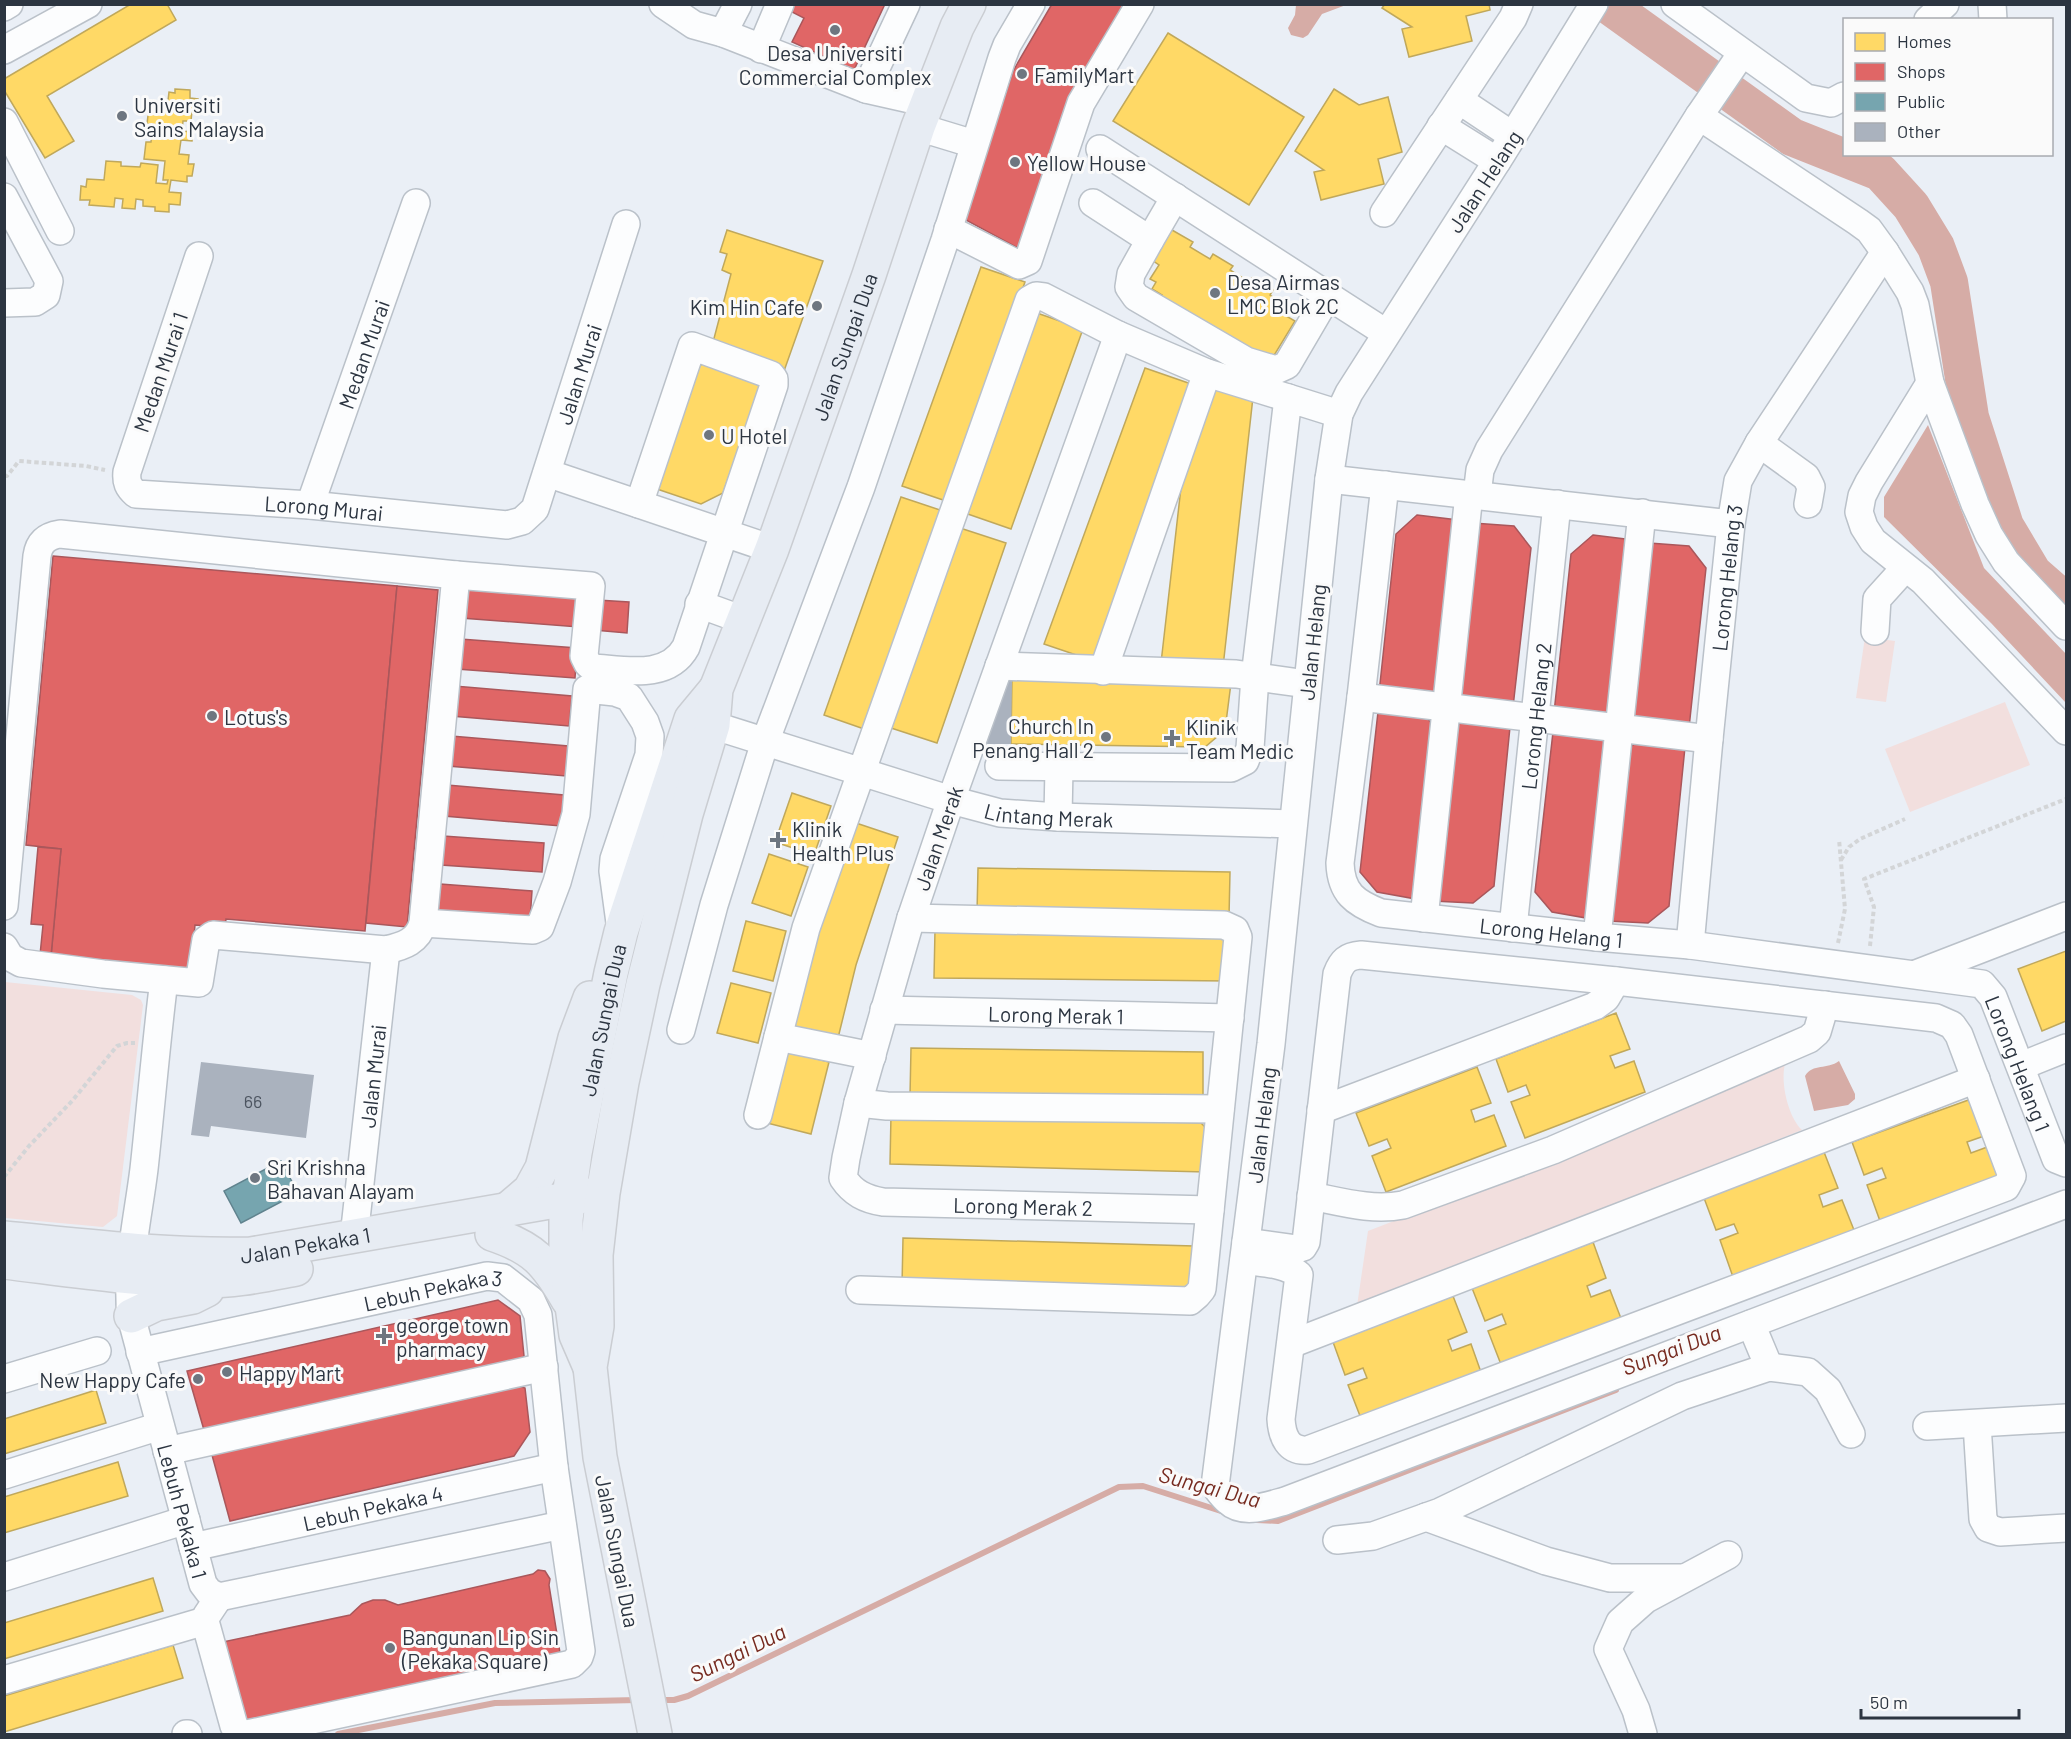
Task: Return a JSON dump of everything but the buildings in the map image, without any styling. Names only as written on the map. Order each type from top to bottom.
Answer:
[{"type":"main road","name":"Jalan Sungai Dua","points":[[590,1367],[576,1335],[571,1307],[566,1262],[567,1209],[575,1153],[621,932],[772,549],[923,115],[957,27],[969,4]]},
{"type":"main road","name":"Jalan Sungai Dua","points":[[653,1728],[600,1457],[590,1367],[597,1326],[596,1255],[622,1082],[643,984],[686,814],[702,722]]},
{"type":"main road","points":[[571,1307],[556,1280],[535,1254],[516,1242],[500,1221],[530,1190],[542,1168],[575,1038],[588,1000],[611,974]]},
{"type":"main road","name":"Jalan Pekaka 1","points":[[4,1238],[130,1264],[201,1282],[221,1281],[247,1278],[500,1221],[602,1203]]},
{"type":"main road","name":"Jalan Pekaka 1","points":[[4,1262],[75,1271],[205,1255],[251,1254],[354,1237],[500,1221]]},
{"type":"main road","points":[[75,1271],[94,1282],[120,1310],[136,1332],[156,1304],[203,1293],[221,1281]]},
{"type":"street","points":[[4,7],[9,4]]},
{"type":"street","points":[[4,50],[88,4]]},
{"type":"street","points":[[663,4],[694,25],[723,33],[866,89],[923,115],[974,144]]},
{"type":"street","points":[[723,33],[738,4]]},
{"type":"street","points":[[746,4],[777,10],[761,49]]},
{"type":"street","points":[[866,89],[906,4]]},
{"type":"street","points":[[681,1030],[714,905],[765,742],[861,487],[1007,45],[1031,4]]},
{"type":"street","points":[[948,229],[1019,265],[1028,261],[1081,103],[1140,4]]},
{"type":"street","points":[[1384,213],[1513,18],[1519,4]]},
{"type":"street","points":[[1675,4],[1735,62],[1806,98],[1831,103],[1843,97]]},
{"type":"street","points":[[1930,18],[1945,4]]},
{"type":"street","name":"Jalan Helang","points":[[1592,7],[1513,136],[1386,333],[1349,393],[1339,414],[1329,479],[1271,1044],[1215,1486],[1229,1503],[1244,1509],[1263,1507],[1758,1341]]},
{"type":"street","points":[[1424,918],[1473,495],[1480,470],[1489,450],[1735,62]]},
{"type":"street","points":[[1458,100],[1513,136]]},
{"type":"street","points":[[1704,108],[1869,230],[1885,252],[1903,279],[1915,305],[1930,382],[1975,504],[1989,535],[2006,562],[2067,626]]},
{"type":"street","points":[[4,122],[60,231]]},
{"type":"street","points":[[1441,126],[1497,161]]},
{"type":"street","points":[[1100,149],[1386,333]]},
{"type":"street","points":[[4,197],[49,281],[46,295],[35,302],[4,303]]},
{"type":"street","points":[[1175,197],[1131,274],[1129,287],[1136,297],[1246,362],[1276,370],[1287,365],[1328,295]]},
{"type":"street","name":"Medan Murai","points":[[310,505],[416,203]]},
{"type":"street","points":[[1093,203],[1150,240]]},
{"type":"street","name":"Jalan Murai","points":[[522,521],[535,509],[626,224]]},
{"type":"street","name":"Lorong Helang 3","points":[[1690,945],[1731,524],[1738,481],[1759,443],[1885,252]]},
{"type":"street","name":"Medan Murai 1","points":[[128,481],[199,256]]},
{"type":"street","points":[[758,1114],[806,928],[1029,300],[1036,296],[1044,297],[1118,335],[1207,373],[1339,414]]},
{"type":"street","name":"Jalan Merak","points":[[843,1178],[858,1104],[910,918],[1118,335]]},
{"type":"street","points":[[4,906],[37,556],[38,549],[49,536],[60,534],[418,579],[456,575],[591,586],[584,656],[588,664],[593,668],[654,670],[671,665],[686,647],[774,385],[771,375],[692,346],[639,504]]},
{"type":"street","points":[[1103,671],[1207,373]]},
{"type":"street","points":[[1930,382],[1862,496],[1859,512],[1864,528],[1873,541],[1923,581],[2067,731]]},
{"type":"street","points":[[999,766],[1231,768],[1245,761],[1250,748],[1255,676],[1288,398]]},
{"type":"street","points":[[1759,443],[1806,477],[1811,487],[1808,504]]},
{"type":"street","points":[[547,473],[772,549]]},
{"type":"street","points":[[1329,479],[1731,524]]},
{"type":"street","name":"Lorong Murai","points":[[128,481],[136,494],[310,505],[507,525],[522,521]]},
{"type":"street","name":"Lorong Helang 1","points":[[1385,485],[1340,863],[1345,888],[1352,898],[1365,907],[1381,913],[1690,945],[1982,984],[1993,997],[2061,1161]]},
{"type":"street","name":"Lorong Helang 2","points":[[1513,928],[1557,504]]},
{"type":"street","points":[[1597,937],[1642,513]]},
{"type":"street","points":[[1875,631],[1877,599],[1905,568]]},
{"type":"street","points":[[4,947],[10,957],[21,963],[200,983],[206,940],[213,934],[348,946],[384,941],[404,946],[416,938],[423,923],[456,575]]},
{"type":"street","points":[[699,604],[743,620]]},
{"type":"street","points":[[999,666],[1236,674],[1307,684]]},
{"type":"street","points":[[423,923],[533,930],[540,927],[557,882],[576,814],[587,689],[615,692],[629,697],[645,722],[650,736],[649,755],[614,859],[613,871],[621,932]]},
{"type":"street","points":[[1361,697],[1709,739]]},
{"type":"street","name":"Lintang Merak","points":[[702,722],[862,773],[1000,813],[1058,817],[1293,824]]},
{"type":"street","points":[[1058,817],[1059,767]]},
{"type":"street","points":[[1914,975],[2067,916]]},
{"type":"street","points":[[860,1290],[1190,1301],[1202,1289],[1238,937],[1235,930],[1224,925],[910,918]]},
{"type":"street","name":"Jalan Murai","points":[[354,1237],[384,941]]},
{"type":"street","points":[[1361,955],[1616,981],[1936,1018],[1952,1025],[1959,1035],[2012,1176],[2006,1187],[1308,1450],[1293,1448],[1282,1431],[1281,1419],[1299,1275],[1295,1271],[1245,1251],[1297,1249],[1303,1247],[1306,1242],[1337,974],[1344,960],[1361,955]]},
{"type":"street","name":"Lebuh Pekaka 1","points":[[164,980],[144,1169],[130,1264],[136,1332],[203,1584],[209,1592],[219,1597],[562,1525]]},
{"type":"street","points":[[1321,1110],[1595,1006],[1606,998],[1616,981]]},
{"type":"street","points":[[1311,1196],[1389,1208],[1553,1150],[1809,1039],[1817,1032],[1825,1005]]},
{"type":"street","name":"Lorong Merak 1","points":[[884,1010],[1230,1018]]},
{"type":"street","points":[[778,1037],[872,1056]]},
{"type":"street","points":[[2021,1066],[2067,1048]]},
{"type":"street","points":[[1291,1344],[1976,1079]]},
{"type":"street","points":[[858,1104],[1220,1109]]},
{"type":"street","name":"Lorong Merak 2","points":[[843,1178],[850,1188],[861,1196],[883,1202],[1210,1210]]},
{"type":"street","points":[[1337,1540],[1373,1536],[1451,1507],[1682,1396],[1758,1341],[2067,1204]]},
{"type":"street","name":"Lebuh Pekaka 3","points":[[136,1332],[488,1276],[503,1278],[531,1300],[538,1315],[554,1467],[581,1651],[579,1658],[572,1664],[247,1734],[239,1732],[234,1726],[205,1621]]},
{"type":"street","points":[[1758,1341],[1808,1372],[1828,1390],[1851,1434]]},
{"type":"street","points":[[4,1379],[97,1351]]},
{"type":"street","points":[[4,1475],[164,1439],[544,1367]]},
{"type":"street","points":[[1927,1426],[2067,1418]]},
{"type":"street","points":[[1977,1424],[1983,1518],[1988,1528],[2000,1532],[2067,1528]]},
{"type":"street","name":"Lebuh Pekaka 4","points":[[193,1547],[554,1467]]},
{"type":"street","points":[[1426,1517],[1546,1561],[1610,1578],[1684,1578]]},
{"type":"street","points":[[4,1576],[186,1520]]},
{"type":"street","points":[[1643,1734],[1636,1710],[1608,1649],[1620,1622],[1646,1599],[1728,1555]]},
{"type":"street","points":[[4,1680],[205,1621],[219,1597]]},
{"type":"path","points":[[4,476],[7,476],[19,461],[86,466],[128,481]]},
{"type":"path","points":[[1868,968],[1874,908],[1864,879],[2067,799]]},
{"type":"path","points":[[1841,861],[1849,847],[1860,839],[1905,819]]},
{"type":"path","points":[[1839,839],[1845,909],[1839,936]]},
{"type":"path","points":[[4,1176],[72,1101],[117,1046],[127,1043]]},
{"type":"shaded area","points":[[1296,4],[1346,5],[1322,14],[1308,35],[1303,38],[1291,35],[1288,28],[1295,15]]},
{"type":"shaded area","points":[[1928,425],[1984,568],[2066,654],[2066,703],[1991,623],[1884,517],[1884,497]]},
{"type":"shaded area","points":[[1865,637],[1895,641],[1886,702],[1856,698]]},
{"type":"shaded area","points":[[2005,702],[2030,765],[1910,812],[1885,749]]},
{"type":"shaded area","points":[[5,982],[132,995],[141,1000],[143,1005],[117,1216],[103,1227],[5,1218]]},
{"type":"shaded area","points":[[1786,1061],[1784,1087],[1786,1097],[1793,1116],[1802,1130],[1357,1306],[1368,1231],[1559,1157]]},
{"type":"shaded area","points":[[1839,1061],[1855,1094],[1855,1099],[1848,1105],[1814,1111],[1805,1076],[1812,1069]]},
{"type":"waterway","points":[[1607,4],[1792,137],[1880,172],[1911,206],[1936,247],[1949,282],[1970,417],[2005,526],[2033,573],[2066,602]]},
{"type":"waterway","name":"Sungai Dua","points":[[1257,1520],[1278,1521],[1616,1390]]},
{"type":"waterway","name":"Sungai Dua","points":[[657,1700],[674,1700],[688,1696],[1119,1487],[1143,1486],[1224,1512]]},
{"type":"waterway","name":"Sungai Dua","points":[[338,1734],[495,1703],[638,1700]]},
{"type":"place","name":"Desa Universiti Commercial Complex","points":[[835,30]]},
{"type":"place","name":"FamilyMart","points":[[1022,74]]},
{"type":"place","name":"Universiti Sains Malaysia","points":[[122,116]]},
{"type":"place","name":"Yellow House","points":[[1015,162]]},
{"type":"place","name":"Desa Airmas LMC Blok 2C","points":[[1215,293]]},
{"type":"place","name":"Kim Hin Cafe","points":[[817,306]]},
{"type":"place","name":"U Hotel","points":[[709,435]]},
{"type":"place","name":"Lotus's","points":[[212,716]]},
{"type":"place","name":"Church In Penang Hall 2","points":[[1106,737]]},
{"type":"place","name":"Klinik Team Medic","points":[[1172,738]]},
{"type":"place","name":"Klinik Health Plus","points":[[778,840]]},
{"type":"place","name":"Sri Krishna Bahavan Alayam","points":[[255,1178]]},
{"type":"place","name":"george town pharmacy","points":[[384,1336]]},
{"type":"place","name":"Happy Mart","points":[[227,1372]]},
{"type":"place","name":"New Happy Cafe","points":[[198,1379]]},
{"type":"place","name":"Bangunan Lip Sin (Pekaka Square)","points":[[390,1648]]}]
